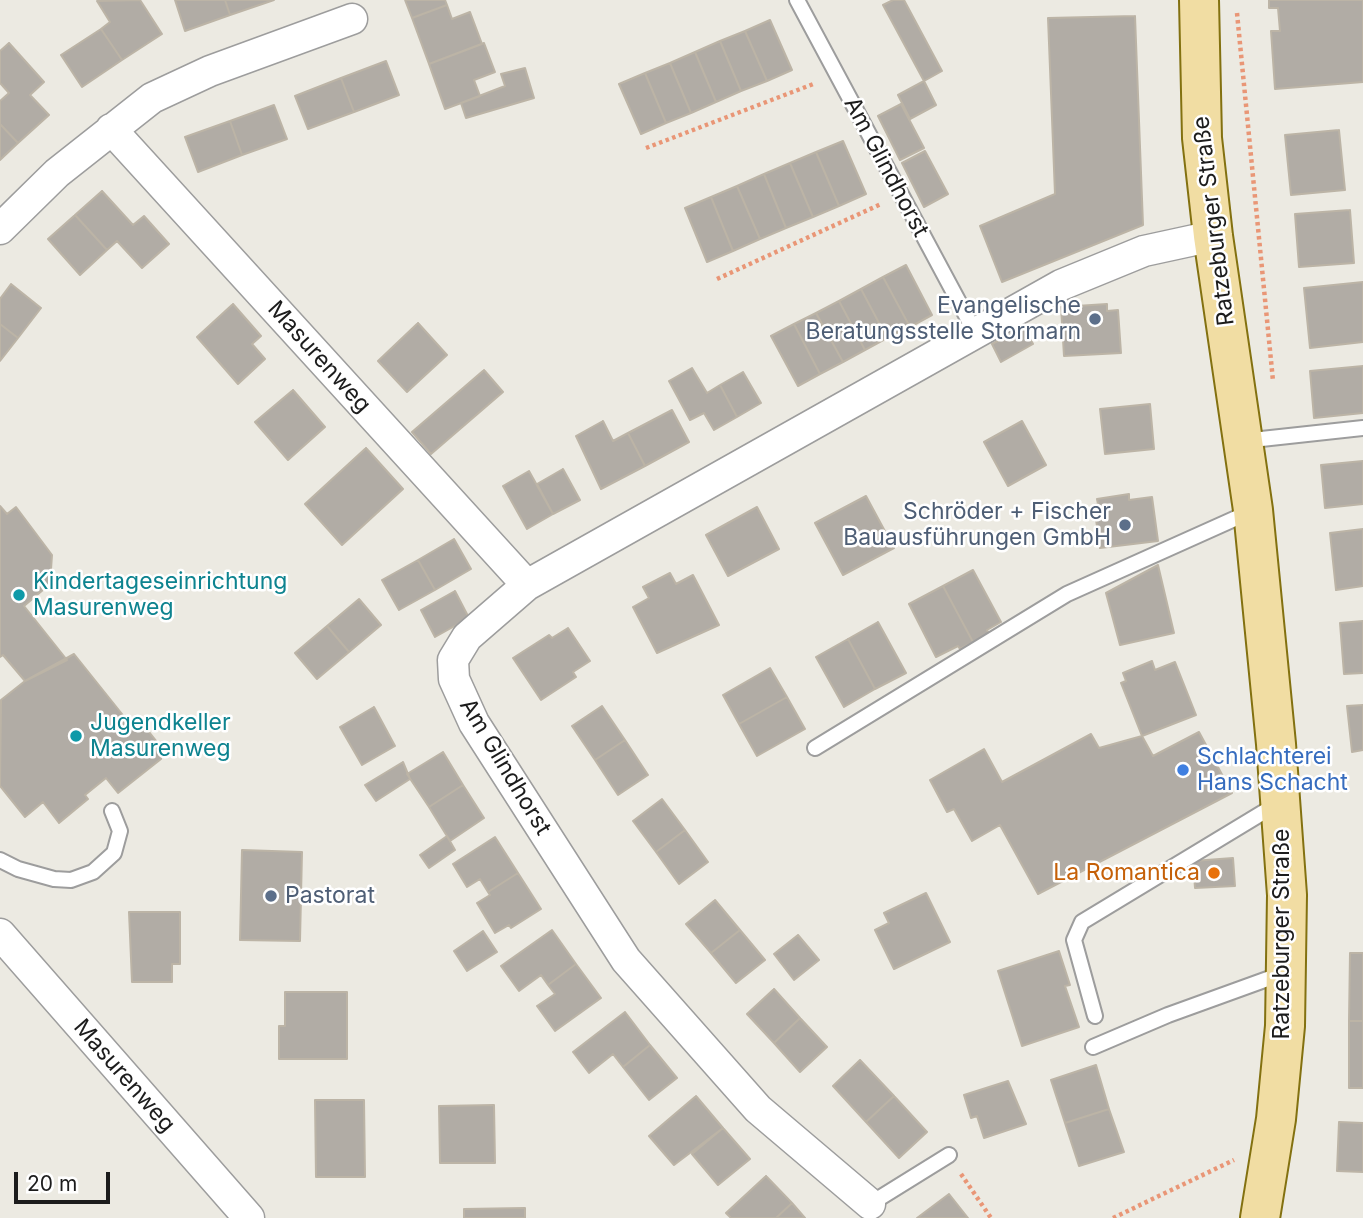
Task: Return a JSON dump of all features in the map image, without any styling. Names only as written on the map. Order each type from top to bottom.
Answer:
[{"type":"main road","name":"Ratzeburger Straße","points":[[1199,0],[1202,138],[1213,236],[1253,510],[1281,802],[1287,895],[1285,1026],[1276,1119],[1260,1218]]},
{"type":"street","points":[[0,229],[57,173],[152,98],[209,71],[352,19]]},
{"type":"street","name":"Masurenweg","points":[[111,129],[527,585]]},
{"type":"street","name":"Am Glindhorst","points":[[870,1204],[758,1109],[626,960],[474,723],[454,679],[453,660],[467,637],[527,585],[1061,285],[1144,251],[1213,236]]},
{"type":"street","name":"Masurenweg","points":[[0,934],[12,960],[248,1218]]},
{"type":"lane","name":"Am Glindhorst","points":[[797,0],[976,334]]},
{"type":"lane","points":[[1243,441],[1363,428]]},
{"type":"lane","points":[[815,748],[1067,594],[1253,510]]},
{"type":"lane","points":[[1095,1016],[1074,940],[1082,922],[1281,802]]},
{"type":"lane","points":[[0,860],[18,869],[54,879],[71,880],[93,872],[114,853],[120,831],[111,811]]},
{"type":"lane","points":[[1093,1047],[1168,1015],[1286,972]]},
{"type":"lane","points":[[870,1204],[949,1156]]},
{"type":"path","points":[[646,148],[836,75]]},
{"type":"path","points":[[717,279],[901,195]]},
{"type":"path","points":[[949,1156],[991,1218]]},
{"type":"path","points":[[1113,1218],[1237,1158]]},
{"type":"building","points":[[140,0],[162,34],[122,60],[101,29],[110,22],[97,1]]},
{"type":"building","points":[[175,0],[225,0],[230,15],[185,31]]},
{"type":"building","points":[[225,0],[274,0],[230,15]]},
{"type":"building","points":[[405,0],[445,0],[447,5],[412,18]]},
{"type":"building","points":[[893,0],[904,0],[942,71],[924,81],[883,5]]},
{"type":"building","points":[[1269,0],[1363,0],[1363,82],[1275,89],[1271,31],[1280,31],[1278,8],[1269,8]]},
{"type":"building","points":[[447,5],[452,19],[470,12],[482,44],[429,64],[412,18]]},
{"type":"building","points":[[1135,16],[1143,225],[1002,282],[980,226],[1055,194],[1048,18]]},
{"type":"building","points":[[770,20],[792,70],[767,81],[745,31]]},
{"type":"building","points":[[101,29],[122,60],[82,87],[61,55]]},
{"type":"building","points":[[745,31],[767,81],[741,91],[720,41]]},
{"type":"building","points":[[720,41],[741,91],[716,102],[695,52]]},
{"type":"building","points":[[9,43],[44,82],[30,95],[49,115],[18,143],[0,124],[0,101],[9,93],[0,83],[0,51]]},
{"type":"building","points":[[484,43],[495,72],[474,80],[480,96],[445,109],[429,64]]},
{"type":"building","points":[[695,52],[716,102],[691,113],[670,63]]},
{"type":"building","points":[[386,61],[399,95],[354,112],[341,78]]},
{"type":"building","points":[[670,63],[691,113],[666,123],[645,73]]},
{"type":"building","points":[[525,68],[534,98],[466,118],[461,103],[505,86],[501,74]]},
{"type":"building","points":[[645,73],[666,123],[641,134],[619,84]]},
{"type":"building","points":[[341,78],[354,112],[308,129],[295,96]]},
{"type":"building","points":[[924,81],[936,105],[910,119],[898,95]]},
{"type":"building","points":[[901,104],[924,148],[900,160],[878,116]]},
{"type":"building","points":[[274,105],[287,139],[242,155],[230,121]]},
{"type":"building","points":[[230,121],[242,155],[198,172],[185,137]]},
{"type":"building","points":[[0,124],[18,143],[0,160]]},
{"type":"building","points":[[1339,130],[1345,190],[1291,195],[1285,135]]},
{"type":"building","points":[[843,141],[866,194],[839,206],[816,152]]},
{"type":"building","points":[[925,151],[948,194],[924,207],[902,163]]},
{"type":"building","points":[[816,152],[839,206],[813,217],[790,163]]},
{"type":"building","points":[[790,163],[813,217],[786,228],[764,174]]},
{"type":"building","points":[[764,174],[786,228],[760,239],[737,186]]},
{"type":"building","points":[[737,186],[760,239],[733,251],[711,197]]},
{"type":"building","points":[[102,191],[133,225],[144,216],[169,244],[142,268],[117,241],[107,250],[75,215]]},
{"type":"building","points":[[711,197],[733,251],[707,262],[685,208]]},
{"type":"building","points":[[1350,210],[1354,263],[1299,267],[1295,214]]},
{"type":"building","points":[[75,215],[107,250],[80,275],[48,239]]},
{"type":"building","points":[[906,265],[932,315],[910,327],[883,277]]},
{"type":"building","points":[[883,277],[910,327],[887,338],[861,289]]},
{"type":"building","points":[[1363,282],[1363,342],[1310,348],[1304,288]]},
{"type":"building","points":[[11,284],[41,308],[18,338],[0,324],[0,299]]},
{"type":"building","points":[[861,289],[887,338],[865,350],[839,301]]},
{"type":"building","points":[[839,301],[865,350],[843,362],[816,313]]},
{"type":"building","points":[[233,304],[261,336],[252,344],[265,359],[238,384],[197,337]]},
{"type":"building","points":[[1107,304],[1107,311],[1118,310],[1121,353],[1064,356],[1061,307]]},
{"type":"building","points":[[816,313],[843,362],[820,374],[794,324]]},
{"type":"building","points":[[418,323],[447,355],[407,392],[378,361]]},
{"type":"building","points":[[0,324],[18,338],[0,361]]},
{"type":"building","points":[[794,324],[820,374],[798,386],[771,336]]},
{"type":"building","points":[[1024,327],[1033,344],[1001,362],[992,344]]},
{"type":"building","points":[[1363,366],[1363,413],[1314,418],[1310,371]]},
{"type":"building","points":[[692,368],[707,393],[720,385],[737,417],[714,430],[704,413],[690,420],[669,381]]},
{"type":"building","points":[[484,370],[503,392],[431,454],[412,432]]},
{"type":"building","points":[[743,372],[761,403],[737,417],[720,385]]},
{"type":"building","points":[[293,390],[325,427],[288,460],[255,422]]},
{"type":"building","points":[[1150,404],[1154,449],[1105,454],[1100,409]]},
{"type":"building","points":[[672,410],[689,442],[645,466],[628,433]]},
{"type":"building","points":[[603,421],[613,441],[628,433],[645,466],[601,489],[576,436]]},
{"type":"building","points":[[1022,421],[1046,465],[1008,486],[984,442]]},
{"type":"building","points":[[366,448],[403,489],[342,545],[305,504]]},
{"type":"building","points":[[1363,461],[1363,504],[1325,508],[1321,465]]},
{"type":"building","points":[[563,469],[580,500],[553,514],[537,484]]},
{"type":"building","points":[[529,471],[553,514],[527,529],[503,486]]},
{"type":"building","points":[[1129,494],[1129,500],[1152,497],[1158,541],[1100,548],[1094,505],[1098,504],[1097,499]]},
{"type":"building","points":[[866,496],[894,548],[843,575],[815,523]]},
{"type":"building","name":"Kindertageseinrichtung Masurenweg","points":[[0,506],[7,514],[16,507],[52,555],[50,584],[24,606],[67,660],[25,681],[3,655],[0,657]]},
{"type":"building","points":[[757,507],[779,549],[728,576],[706,535]]},
{"type":"building","points":[[1363,529],[1363,586],[1336,590],[1330,533]]},
{"type":"building","points":[[454,539],[471,569],[435,590],[418,560]]},
{"type":"building","points":[[418,560],[435,590],[399,610],[382,580]]},
{"type":"building","points":[[1158,565],[1174,633],[1120,645],[1106,593]]},
{"type":"building","points":[[973,570],[1001,622],[987,630],[989,634],[973,642],[943,586]]},
{"type":"building","points":[[670,573],[676,584],[693,575],[719,625],[657,653],[633,607],[649,598],[643,587]]},
{"type":"building","points":[[943,586],[973,642],[936,657],[909,604]]},
{"type":"building","points":[[455,591],[469,618],[435,637],[421,610]]},
{"type":"building","points":[[359,599],[381,625],[349,652],[327,626]]},
{"type":"building","points":[[1363,621],[1363,673],[1344,674],[1340,623]]},
{"type":"building","points":[[878,622],[906,673],[875,689],[848,639]]},
{"type":"building","points":[[327,626],[349,652],[317,679],[295,653]]},
{"type":"building","points":[[568,628],[590,661],[573,672],[576,677],[541,700],[513,658],[549,635],[552,638]]},
{"type":"building","points":[[848,639],[875,689],[844,707],[816,657]]},
{"type":"building","name":"Jugendkeller Masurenweg","points":[[74,654],[130,724],[138,718],[161,747],[161,759],[118,793],[106,778],[85,795],[88,799],[59,823],[43,802],[25,817],[0,786],[1,700],[25,681]]},
{"type":"building","points":[[1152,661],[1155,670],[1175,662],[1196,715],[1142,736],[1121,683],[1126,681],[1123,673]]},
{"type":"building","points":[[770,668],[787,697],[739,724],[723,695]]},
{"type":"building","points":[[787,697],[805,729],[757,756],[739,724]]},
{"type":"building","points":[[1363,705],[1363,750],[1352,752],[1347,706]]},
{"type":"building","points":[[602,706],[625,740],[595,760],[572,726]]},
{"type":"building","points":[[374,707],[395,746],[362,765],[340,727]]},
{"type":"building","points":[[1199,732],[1232,793],[1038,894],[1000,825],[972,841],[954,809],[947,812],[930,780],[984,749],[1002,782],[1091,734],[1099,748],[1142,736],[1153,756]]},
{"type":"building","points":[[625,740],[648,775],[618,795],[595,760]]},
{"type":"building","points":[[443,752],[463,785],[429,807],[407,774]]},
{"type":"building","points":[[403,762],[410,779],[376,801],[365,785]]},
{"type":"building","points":[[463,785],[484,818],[450,841],[429,807]]},
{"type":"building","points":[[662,799],[685,830],[656,852],[633,821]]},
{"type":"building","points":[[685,830],[708,862],[679,884],[656,852]]},
{"type":"building","points":[[447,836],[455,850],[429,868],[420,855]]},
{"type":"building","points":[[495,837],[518,873],[488,892],[480,879],[467,887],[453,864]]},
{"type":"building","name":"Pastorat","points":[[242,850],[302,852],[300,941],[240,940]]},
{"type":"building","name":"La Romantica","points":[[1233,858],[1235,886],[1195,888],[1193,861]]},
{"type":"building","points":[[518,873],[541,909],[511,928],[509,925],[495,933],[477,903],[490,895],[488,892]]},
{"type":"building","points":[[926,893],[950,942],[894,969],[875,930],[889,923],[884,913]]},
{"type":"building","points":[[715,900],[740,930],[711,953],[686,924]]},
{"type":"building","points":[[129,912],[180,912],[180,964],[172,964],[172,982],[132,982]]},
{"type":"building","points":[[552,930],[576,964],[548,985],[541,975],[519,991],[501,966]]},
{"type":"building","points":[[740,930],[765,960],[736,983],[711,953]]},
{"type":"building","points":[[483,931],[497,952],[467,971],[454,951]]},
{"type":"building","points":[[798,935],[819,960],[794,980],[774,954]]},
{"type":"building","points":[[1059,951],[1070,985],[1065,986],[1079,1027],[1022,1046],[998,971]]},
{"type":"building","points":[[1350,953],[1363,953],[1363,1021],[1349,1021]]},
{"type":"building","points":[[576,964],[601,998],[555,1031],[537,1006],[555,994],[548,985]]},
{"type":"building","points":[[774,989],[800,1018],[774,1043],[747,1014]]},
{"type":"building","points":[[285,992],[347,992],[347,1059],[279,1059],[279,1026],[285,1026]]},
{"type":"building","points":[[625,1012],[650,1045],[623,1067],[613,1054],[589,1073],[573,1052]]},
{"type":"building","points":[[800,1018],[827,1047],[800,1072],[774,1043]]},
{"type":"building","points":[[1349,1021],[1363,1021],[1363,1088],[1349,1088]]},
{"type":"building","points":[[650,1045],[677,1078],[649,1100],[623,1067]]},
{"type":"building","points":[[860,1060],[894,1096],[866,1122],[833,1086]]},
{"type":"building","points":[[1096,1065],[1109,1109],[1065,1123],[1051,1080]]},
{"type":"building","points":[[1008,1081],[1026,1124],[984,1138],[977,1116],[971,1118],[964,1095]]},
{"type":"building","points":[[696,1096],[723,1128],[674,1165],[649,1136]]},
{"type":"building","points":[[894,1096],[927,1132],[899,1158],[866,1122]]},
{"type":"building","points":[[315,1100],[364,1100],[365,1177],[316,1177]]},
{"type":"building","points":[[494,1105],[495,1163],[440,1163],[439,1106]]},
{"type":"building","points":[[1109,1109],[1124,1152],[1079,1166],[1065,1123]]},
{"type":"building","points":[[1339,1122],[1363,1123],[1363,1172],[1337,1171]]},
{"type":"building","points":[[723,1128],[750,1159],[718,1185],[692,1154]]},
{"type":"building","points":[[766,1176],[792,1203],[776,1218],[731,1218],[726,1213]]},
{"type":"building","points":[[949,1194],[968,1218],[917,1218]]},
{"type":"building","points":[[792,1203],[805,1218],[776,1218]]},
{"type":"building","points":[[525,1208],[525,1218],[464,1218],[464,1209]]},
{"type":"place","name":"Evangelische Beratungsstelle Stormarn","points":[[1095,319]]},
{"type":"place","name":"Schröder + Fischer Bauausführungen GmbH","points":[[1125,525]]},
{"type":"place","name":"Kindertageseinrichtung Masurenweg","points":[[19,595]]},
{"type":"place","name":"Jugendkeller Masurenweg","points":[[76,736]]},
{"type":"place","name":"Schlachterei Hans Schacht","points":[[1183,770]]},
{"type":"place","name":"La Romantica","points":[[1214,873]]},
{"type":"place","name":"Pastorat","points":[[271,896]]}]
